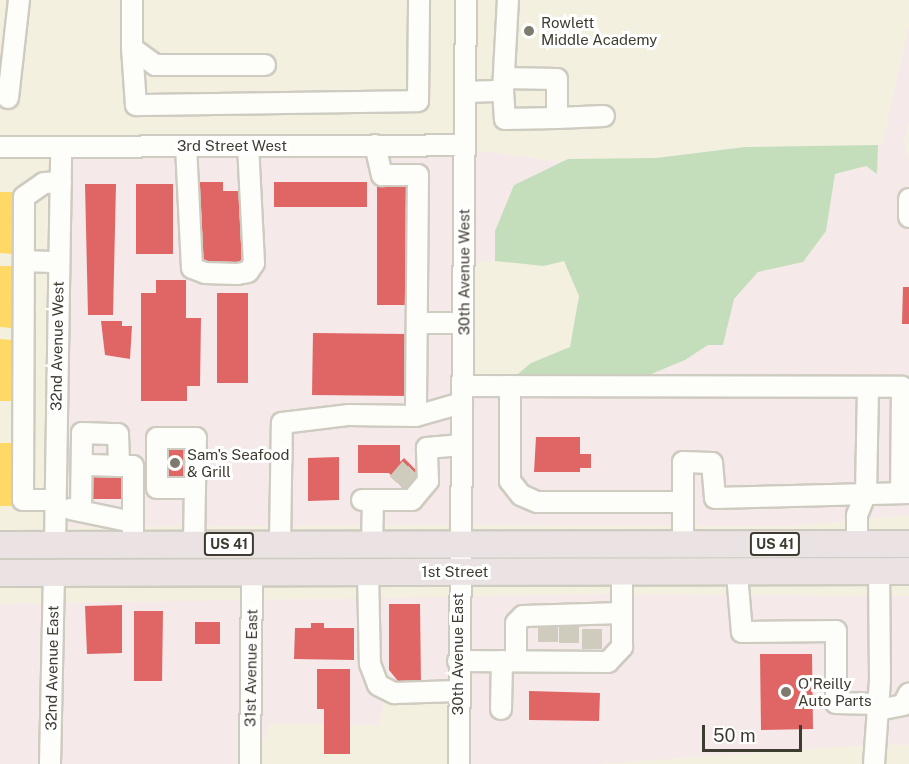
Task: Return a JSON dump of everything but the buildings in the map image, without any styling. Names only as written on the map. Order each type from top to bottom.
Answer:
[{"type":"main road","name":"1st Street","points":[[0,545],[52,544],[133,533],[194,544],[909,544]]},
{"type":"main road","points":[[0,558],[52,544]]},
{"type":"main road","points":[[663,572],[710,558],[843,557],[850,555],[857,544]]},
{"type":"main road","points":[[879,571],[886,560],[909,557]]},
{"type":"main road","name":"1st Street","points":[[0,573],[663,572],[737,574],[909,571]]},
{"type":"street","points":[[8,98],[19,0]]},
{"type":"street","points":[[132,0],[132,48],[136,105],[418,101],[419,0]]},
{"type":"street","name":"30th Avenue West","points":[[459,544],[464,323],[466,0]]},
{"type":"street","points":[[508,0],[504,84],[505,119],[604,116]]},
{"type":"street","points":[[132,48],[155,65],[265,65]]},
{"type":"street","points":[[465,92],[504,84],[557,79],[556,118]]},
{"type":"street","points":[[375,145],[382,175],[418,175],[416,416]]},
{"type":"street","name":"3rd Street West","points":[[0,147],[465,145]]},
{"type":"street","points":[[186,146],[192,268],[205,273],[237,274],[248,272],[254,262],[248,146]]},
{"type":"street","name":"32nd Avenue West","points":[[52,544],[55,505],[61,147]]},
{"type":"street","points":[[61,182],[44,183],[24,197],[23,500],[81,509],[133,533],[133,466],[82,465]]},
{"type":"street","points":[[909,199],[909,217]]},
{"type":"street","points":[[24,261],[59,261]]},
{"type":"street","points":[[417,323],[464,323]]},
{"type":"street","points":[[24,335],[58,336]]},
{"type":"street","points":[[279,544],[282,423],[348,415],[416,416],[462,395],[510,386],[902,387],[905,493],[715,498],[712,463],[683,462],[682,544]]},
{"type":"street","points":[[510,386],[510,481],[521,495],[537,502],[682,502]]},
{"type":"street","points":[[857,544],[857,515],[866,493],[868,387]]},
{"type":"street","points":[[56,432],[118,434],[119,466]]},
{"type":"street","points":[[81,509],[82,433]]},
{"type":"street","points":[[194,544],[196,438],[157,438],[157,488],[195,488]]},
{"type":"street","points":[[412,466],[426,448],[460,445]]},
{"type":"street","points":[[372,500],[412,500],[428,482],[426,448]]},
{"type":"street","points":[[372,500],[397,483]]},
{"type":"street","points":[[372,500],[372,544]]},
{"type":"street","name":"30th Avenue East","points":[[459,544],[459,764]]},
{"type":"street","points":[[874,764],[878,707],[879,571]]},
{"type":"street","name":"32nd Avenue East","points":[[50,764],[54,572]]},
{"type":"street","name":"31st Avenue East","points":[[250,764],[252,572]]},
{"type":"street","points":[[368,572],[372,673],[378,685],[394,693],[458,691]]},
{"type":"street","points":[[458,661],[509,662],[548,655],[592,655],[608,662],[622,647],[622,572]]},
{"type":"street","points":[[737,574],[742,632],[837,631],[837,703],[878,707],[903,705],[909,693]]},
{"type":"street","points":[[501,709],[516,623],[523,616],[569,619],[622,613]]},
{"type":"shaded area","points":[[909,26],[909,121],[904,143],[909,159],[909,515],[794,526],[465,525],[470,395],[574,384],[596,397],[685,360],[708,345],[723,345],[734,299],[758,272],[803,262],[826,231],[835,174],[866,166],[877,173],[878,145],[882,145]]},
{"type":"shaded area","points":[[472,150],[561,162],[514,185],[495,231],[495,261],[472,263]]},
{"type":"shaded area","points":[[457,152],[450,525],[62,527],[71,154]]},
{"type":"shaded area","points":[[613,594],[873,596],[868,745],[595,764],[467,764],[465,596]]},
{"type":"shaded area","points":[[889,596],[909,596],[909,745],[883,744]]},
{"type":"shaded area","points":[[450,597],[451,764],[449,702],[385,699],[379,725],[270,724],[258,753],[260,600]]},
{"type":"shaded area","points":[[244,600],[243,764],[58,764],[62,603]]},
{"type":"shaded area","points":[[46,603],[42,764],[0,764],[0,604]]},
{"type":"green space","points":[[878,145],[877,174],[866,166],[835,174],[826,231],[803,262],[758,272],[734,299],[723,345],[708,345],[685,360],[596,397],[573,384],[501,388],[531,363],[570,347],[579,296],[564,261],[544,266],[495,261],[495,231],[514,185],[568,159],[656,158],[745,147]]},
{"type":"tunnel","points":[[397,483],[412,466]]},
{"type":"tunnel","points":[[548,622],[548,649]]},
{"type":"tunnel","points":[[592,622],[592,649]]},
{"type":"tunnel","points":[[569,623],[569,649]]},
{"type":"place","name":"Rowlett Middle Academy","points":[[529,31]]},
{"type":"place","name":"Sam's Seafood & Grill","points":[[175,463]]},
{"type":"place","name":"O'Reilly Auto Parts","points":[[786,692]]}]
